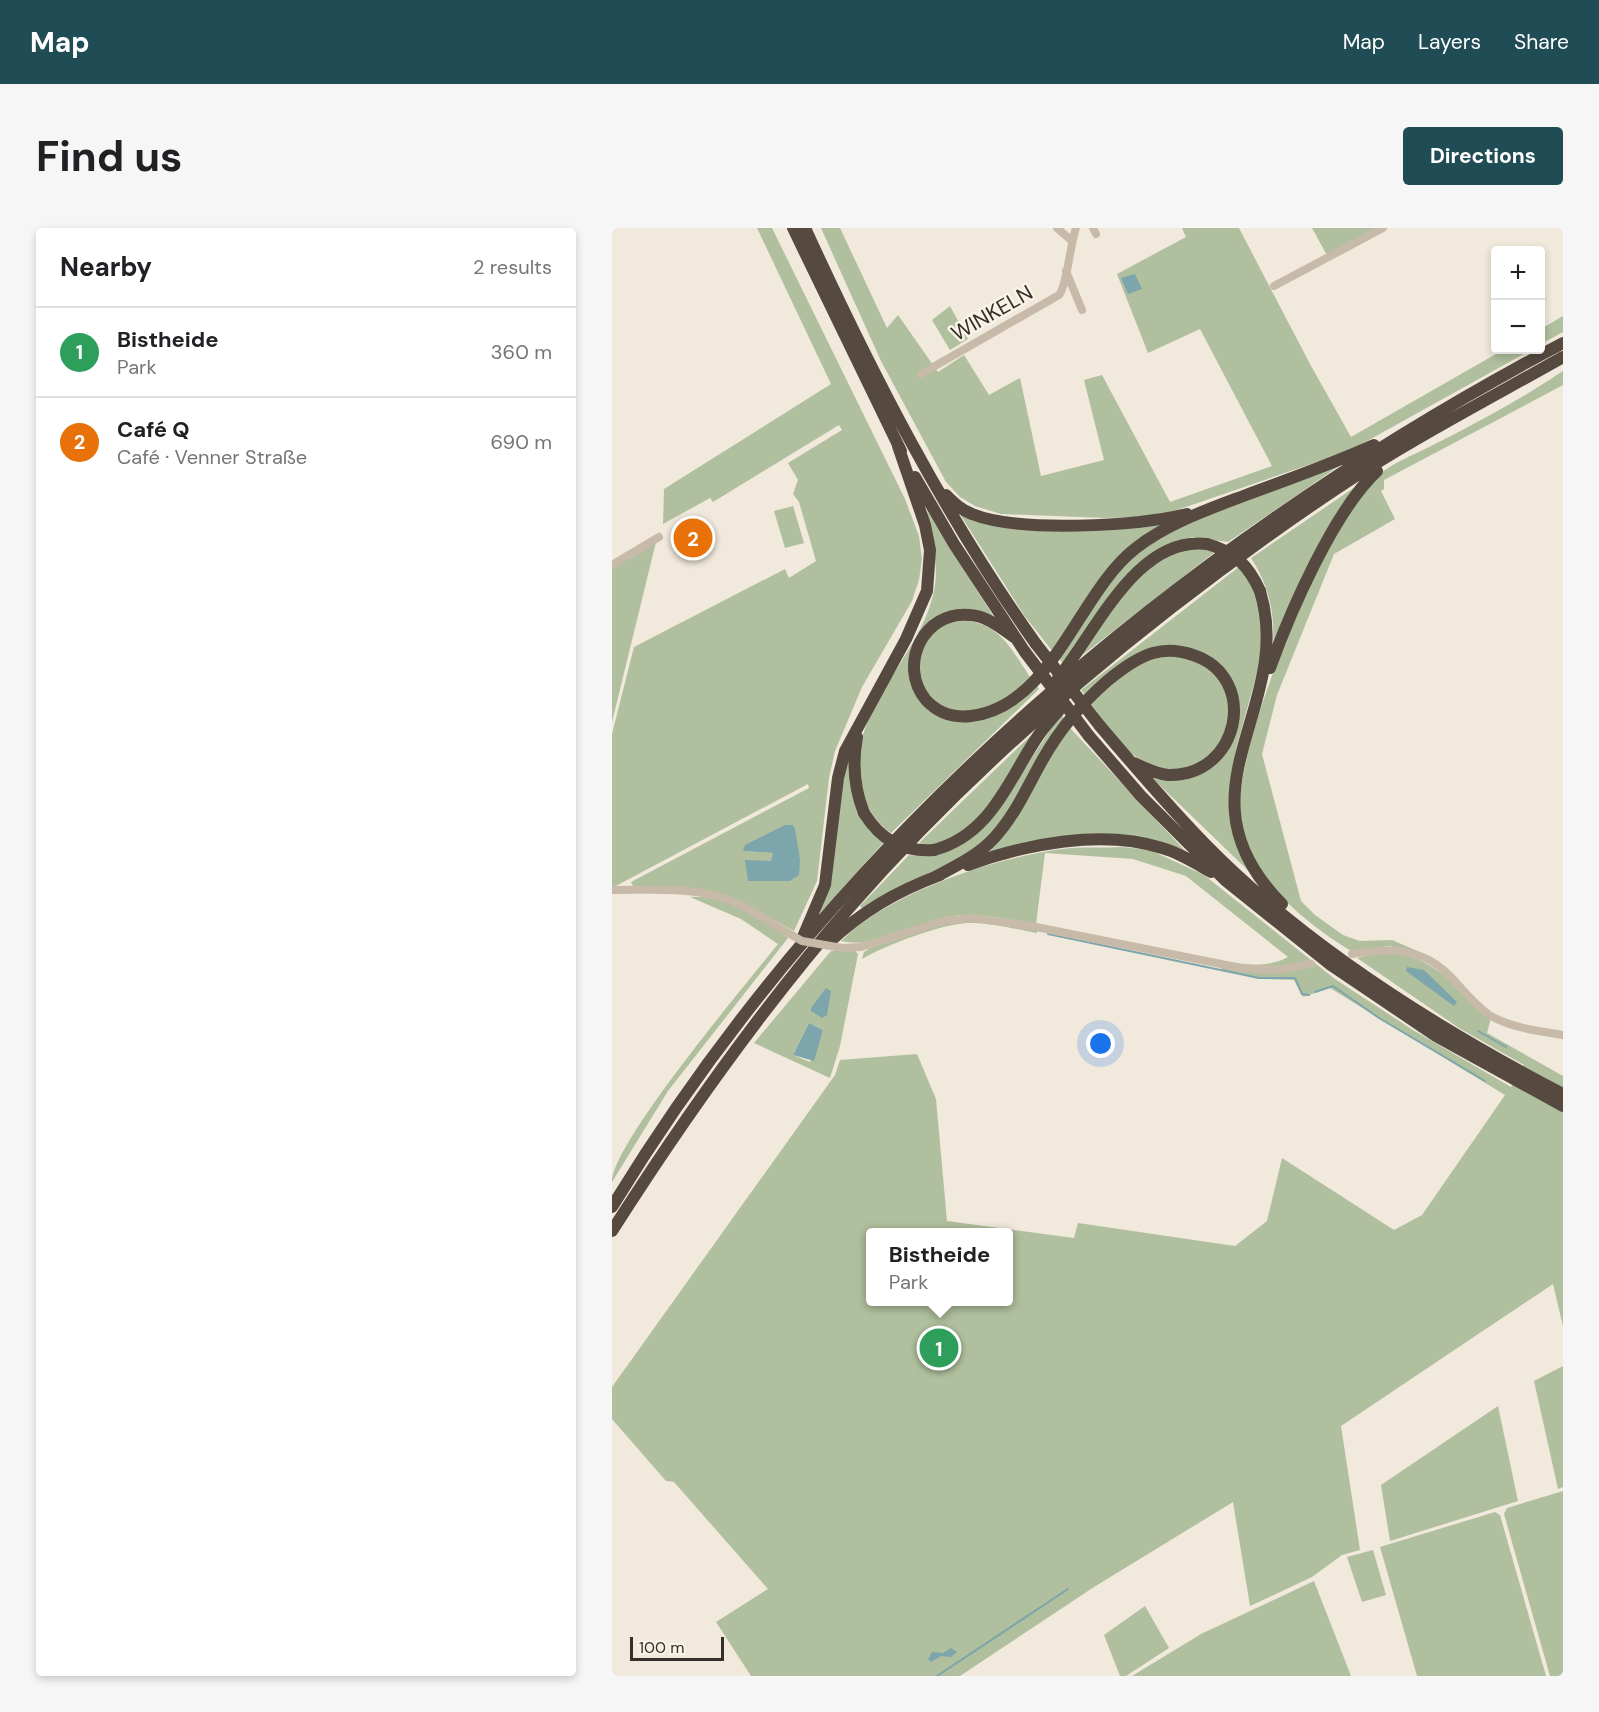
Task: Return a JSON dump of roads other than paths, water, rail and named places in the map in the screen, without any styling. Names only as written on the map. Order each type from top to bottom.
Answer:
[{"type":"highway","points":[[793,228],[897,446],[954,544],[1025,652],[1089,736],[1141,796],[1225,880],[1332,965],[1389,1005],[1482,1063],[1563,1106]]},
{"type":"highway","points":[[806,228],[868,357],[933,481],[994,584],[1036,644],[1130,762],[1206,846],[1330,950],[1436,1022],[1563,1094]]},
{"type":"highway","points":[[612,1207],[655,1138],[796,950],[950,784],[1036,704],[1098,651],[1210,563],[1282,512],[1408,431],[1563,343]]},
{"type":"highway","points":[[612,1231],[696,1104],[793,975],[850,906],[972,780],[1031,725],[1254,547],[1339,487],[1563,357]]},
{"type":"highway","points":[[1014,637],[991,622],[968,614],[950,617],[935,624],[918,643],[914,661],[915,679],[923,696],[935,709],[954,716],[977,715],[1004,704],[1024,689],[1058,652],[1106,580],[1134,548],[1171,527],[1216,507],[1341,460],[1408,431]]},
{"type":"highway","points":[[796,950],[825,885],[838,778],[845,751],[921,608],[930,573],[930,550],[925,525],[897,446]]},
{"type":"highway","points":[[1254,708],[1304,588],[1335,528],[1365,482],[1396,453]]},
{"type":"highway","points":[[933,481],[962,509],[995,520],[1090,525],[1143,522],[1216,507]]},
{"type":"highway","points":[[1036,704],[1079,652],[1119,593],[1144,566],[1168,549],[1182,544],[1207,544],[1225,550],[1242,561],[1260,591],[1265,608],[1268,643],[1266,662],[1236,773],[1234,791],[1238,831],[1253,868],[1266,886],[1330,950]]},
{"type":"highway","points":[[935,877],[982,849],[995,838],[1018,804],[1060,732],[1077,710],[1110,678],[1141,659],[1169,650],[1201,658],[1215,668],[1230,691],[1234,716],[1233,729],[1219,754],[1196,770],[1183,774],[1155,773],[1130,762]]},
{"type":"highway","points":[[861,718],[853,766],[857,796],[864,813],[873,827],[894,844],[910,850],[934,850],[965,837],[986,818],[1038,736],[1082,682]]},
{"type":"highway","points":[[793,975],[859,915],[881,901],[935,877],[1015,851],[1072,842],[1144,843],[1182,855],[1225,880]]},
{"type":"street","points":[[1057,228],[1072,241]]},
{"type":"street","name":"WINKELN","points":[[921,374],[1059,295],[1063,290],[1076,228]]},
{"type":"street","points":[[1274,286],[1383,228]]},
{"type":"street","points":[[1066,271],[1082,310]]},
{"type":"street","points":[[612,565],[659,537]]},
{"type":"street","points":[[613,890],[689,891],[719,897],[740,905],[802,941],[842,948],[861,947],[943,921],[973,918],[1031,926],[1241,968],[1274,970],[1311,964]]},
{"type":"street","points":[[1352,954],[1384,949],[1420,956],[1441,968],[1475,1004],[1491,1015],[1531,1029],[1563,1035]]},
{"type":"water","points":[[1135,274],[1142,289],[1128,294],[1121,278]]},
{"type":"water","points":[[785,825],[793,825],[795,829],[800,859],[799,875],[790,881],[748,881],[745,860],[771,861],[773,853],[743,851],[745,845]]},
{"type":"water","points":[[1407,967],[1424,970],[1457,1002],[1454,1006],[1406,971]]},
{"type":"water","points":[[826,988],[831,991],[827,1015],[822,1018],[811,1011],[811,1008]]},
{"type":"water","points":[[809,1023],[823,1030],[814,1061],[793,1055]]},
{"type":"water","points":[[951,1648],[957,1652],[951,1657],[941,1656],[931,1662],[928,1659],[932,1652],[943,1653]]},
{"type":"waterway","points":[[1048,934],[1259,978],[1295,978],[1302,994],[1309,995]]},
{"type":"waterway","points":[[1315,992],[1333,986],[1379,1018],[1485,1081]]},
{"type":"waterway","points":[[1478,1031],[1506,1047]]},
{"type":"waterway","points":[[937,1676],[1068,1589]]},
{"type":"place","name":"Café Q","points":[[693,538]]},
{"type":"place","name":"Bistheide","points":[[939,1348]]}]
